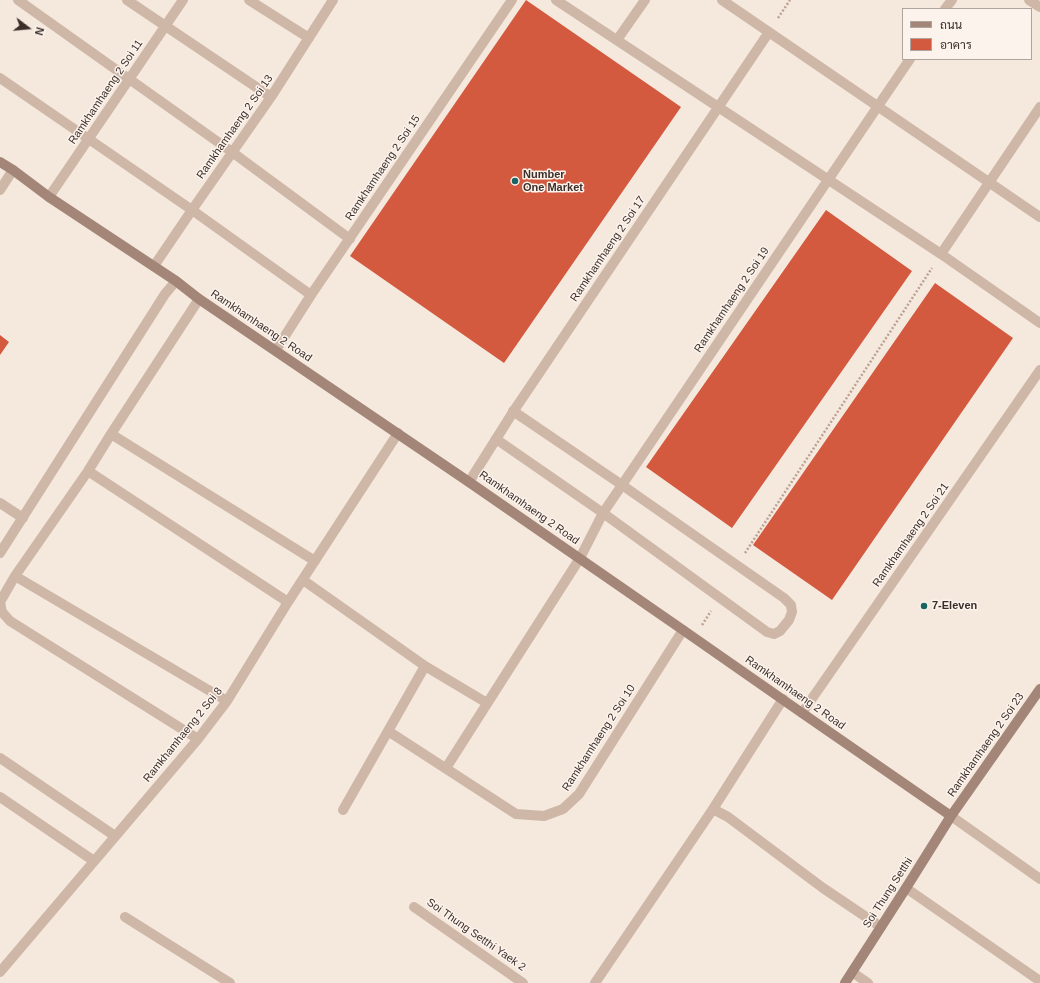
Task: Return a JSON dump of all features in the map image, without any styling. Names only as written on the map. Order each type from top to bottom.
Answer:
[{"type":"main road","name":"Ramkhamhaeng 2 Road","points":[[0,162],[49,197],[154,266],[199,299],[580,558],[952,816]]},
{"type":"main road","name":"Ramkhamhaeng 2 Soi 23","points":[[952,816],[1040,688]]},
{"type":"main road","name":"Soi Thung Setthi","points":[[845,983],[952,816]]},
{"type":"street","points":[[18,0],[232,152],[350,239]]},
{"type":"street","points":[[127,0],[272,97]]},
{"type":"street","name":"Ramkhamhaeng 2 Soi 11","points":[[49,197],[184,0]]},
{"type":"street","points":[[249,0],[309,38]]},
{"type":"street","name":"Ramkhamhaeng 2 Soi 13","points":[[154,266],[232,152],[272,97],[333,0]]},
{"type":"street","name":"Ramkhamhaeng 2 Soi 15","points":[[276,350],[311,295],[512,0]]},
{"type":"street","points":[[556,0],[829,179],[1040,323]]},
{"type":"street","points":[[617,40],[644,0]]},
{"type":"street","points":[[722,0],[1040,217]]},
{"type":"street","points":[[946,8],[952,0]]},
{"type":"street","points":[[1029,0],[1040,7]]},
{"type":"street","name":"Ramkhamhaeng 2 Soi 17","points":[[469,482],[513,411],[769,32]]},
{"type":"street","name":"Ramkhamhaeng 2 Soi 19","points":[[446,768],[580,558],[622,485],[909,60]]},
{"type":"street","points":[[0,78],[192,210],[311,295]]},
{"type":"street","points":[[941,254],[1040,107]]},
{"type":"street","points":[[0,190],[13,170]]},
{"type":"street","points":[[0,553],[165,294],[176,281]]},
{"type":"street","points":[[198,739],[10,621],[2,612],[0,602],[15,576],[88,471],[199,299]]},
{"type":"street","name":"Ramkhamhaeng 2 Soi 21","points":[[802,713],[1040,370]]},
{"type":"street","points":[[496,439],[604,514],[767,632],[774,634],[780,631],[789,620],[792,612],[791,604],[784,598],[513,411]]},
{"type":"street","points":[[111,434],[315,561]]},
{"type":"street","name":"Ramkhamhaeng 2 Soi 8","points":[[0,972],[198,739],[227,701],[288,602],[398,434]]},
{"type":"street","points":[[88,471],[288,602]]},
{"type":"street","points":[[0,503],[23,518]]},
{"type":"street","points":[[15,576],[227,701]]},
{"type":"street","points":[[303,580],[425,666],[487,703]]},
{"type":"street","name":"Ramkhamhaeng 2 Soi 10","points":[[388,731],[516,814],[544,816],[563,809],[579,794],[683,630]]},
{"type":"street","points":[[343,810],[425,666]]},
{"type":"street","points":[[595,983],[713,808],[783,700]]},
{"type":"street","points":[[0,758],[115,836]]},
{"type":"street","points":[[0,797],[94,861]]},
{"type":"street","points":[[713,808],[728,817],[823,888],[881,927]]},
{"type":"street","name":"Ramkhamhaeng 2 Road","points":[[952,816],[1040,879]]},
{"type":"street","points":[[906,888],[1040,981]]},
{"type":"street","name":"Soi Thung Setthi Yaek 2","points":[[414,907],[524,983]]},
{"type":"street","points":[[126,917],[230,983]]},
{"type":"street","points":[[852,972],[868,983]]},
{"type":"path","points":[[769,32],[790,0]]},
{"type":"path","points":[[737,565],[941,254]]},
{"type":"path","points":[[694,637],[719,598]]},
{"type":"building","name":"Number One Market","points":[[526,0],[681,107],[504,363],[350,256]]},
{"type":"building","points":[[826,210],[912,271],[732,528],[646,467]]},
{"type":"building","points":[[935,283],[1013,338],[832,600],[753,545]]},
{"type":"building","points":[[0,335],[9,342],[0,355]]},
{"type":"place","name":"Number One Market","points":[[515,181]]},
{"type":"place","name":"7-Eleven","points":[[924,606]]}]
